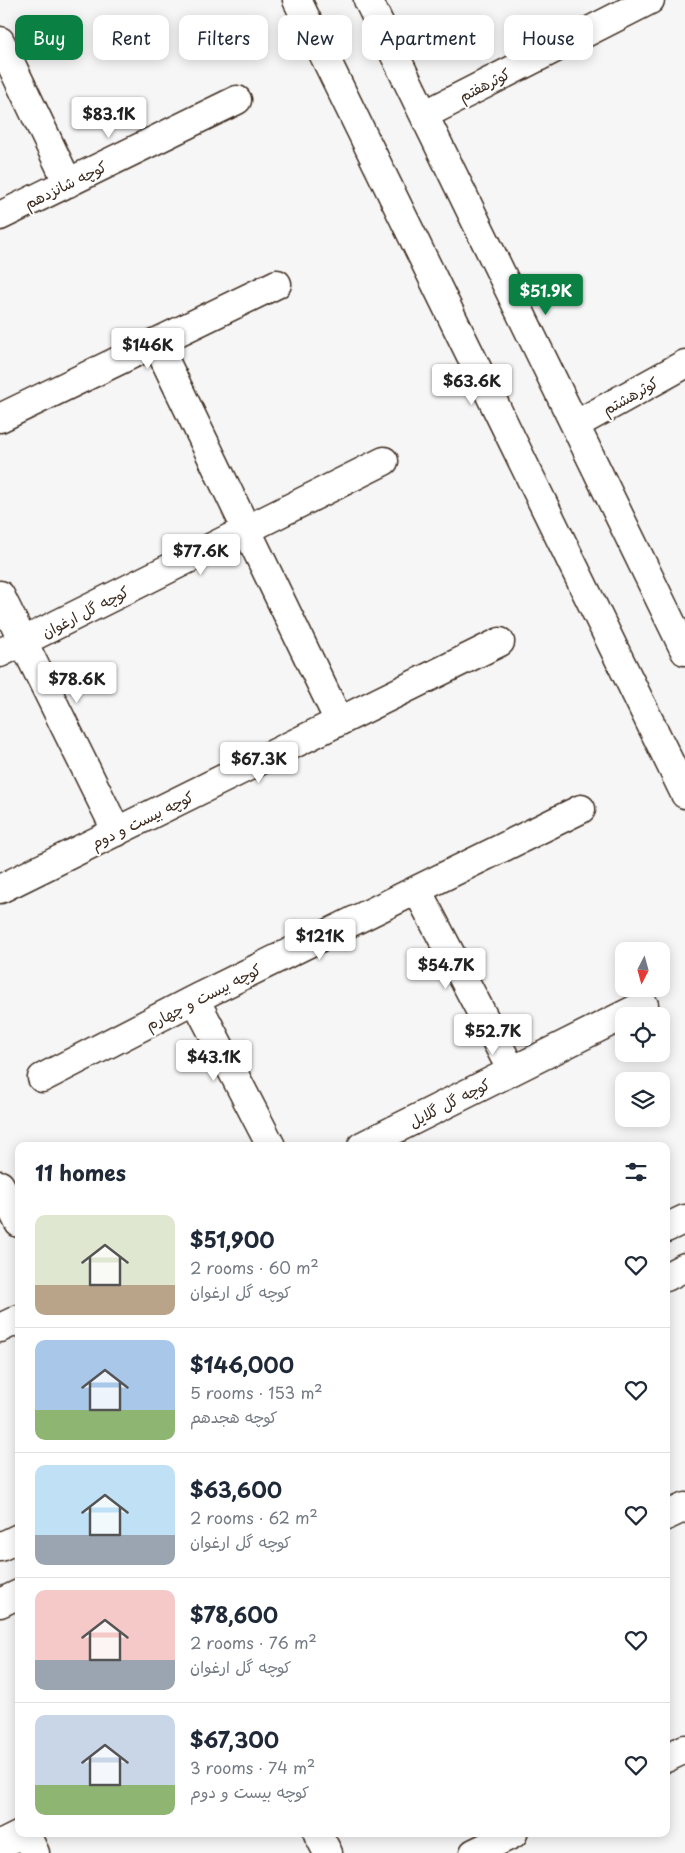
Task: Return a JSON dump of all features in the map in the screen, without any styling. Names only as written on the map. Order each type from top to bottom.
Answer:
[{"type":"street","points":[[297,0],[685,794]]},
{"type":"street","points":[[368,0],[685,651]]},
{"type":"street","name":"کوثرهفتم","points":[[424,115],[650,0]]},
{"type":"street","points":[[0,41],[68,183]]},
{"type":"street","name":"کوچه شانزدهم","points":[[0,216],[237,100]]},
{"type":"street","points":[[0,418],[278,284]]},
{"type":"street","points":[[156,342],[339,721]]},
{"type":"street","name":"کوثرهشتم","points":[[575,425],[685,364]]},
{"type":"street","name":"کوچه گل ارغوان","points":[[11,647],[384,461]]},
{"type":"street","points":[[0,596],[11,647],[117,832]]},
{"type":"street","name":"کوچه بیست و دوم","points":[[0,889],[500,642]]},
{"type":"street","name":"کوچه بیست و چهارم","points":[[42,1078],[195,999],[581,809]]},
{"type":"street","points":[[417,890],[512,1071]]},
{"type":"street","points":[[195,999],[269,1142]]},
{"type":"street","name":"کوچه گل گلایل","points":[[370,1142],[644,1005]]},
{"type":"street","points":[[0,1184],[15,1215]]},
{"type":"street","points":[[670,1226],[685,1219]]},
{"type":"street","points":[[670,1275],[685,1268]]},
{"type":"street","points":[[0,1328],[15,1321]]},
{"type":"street","points":[[670,1514],[685,1507]]},
{"type":"street","points":[[0,1548],[15,1540]]},
{"type":"street","points":[[0,1603],[15,1596]]},
{"type":"street","points":[[670,1756],[685,1749]]},
{"type":"street","points":[[0,1845],[17,1837]]},
{"type":"street","points":[[26,1837],[35,1853]]},
{"type":"street","points":[[320,1837],[328,1853]]},
{"type":"street","points":[[474,1853],[507,1837]]}]
